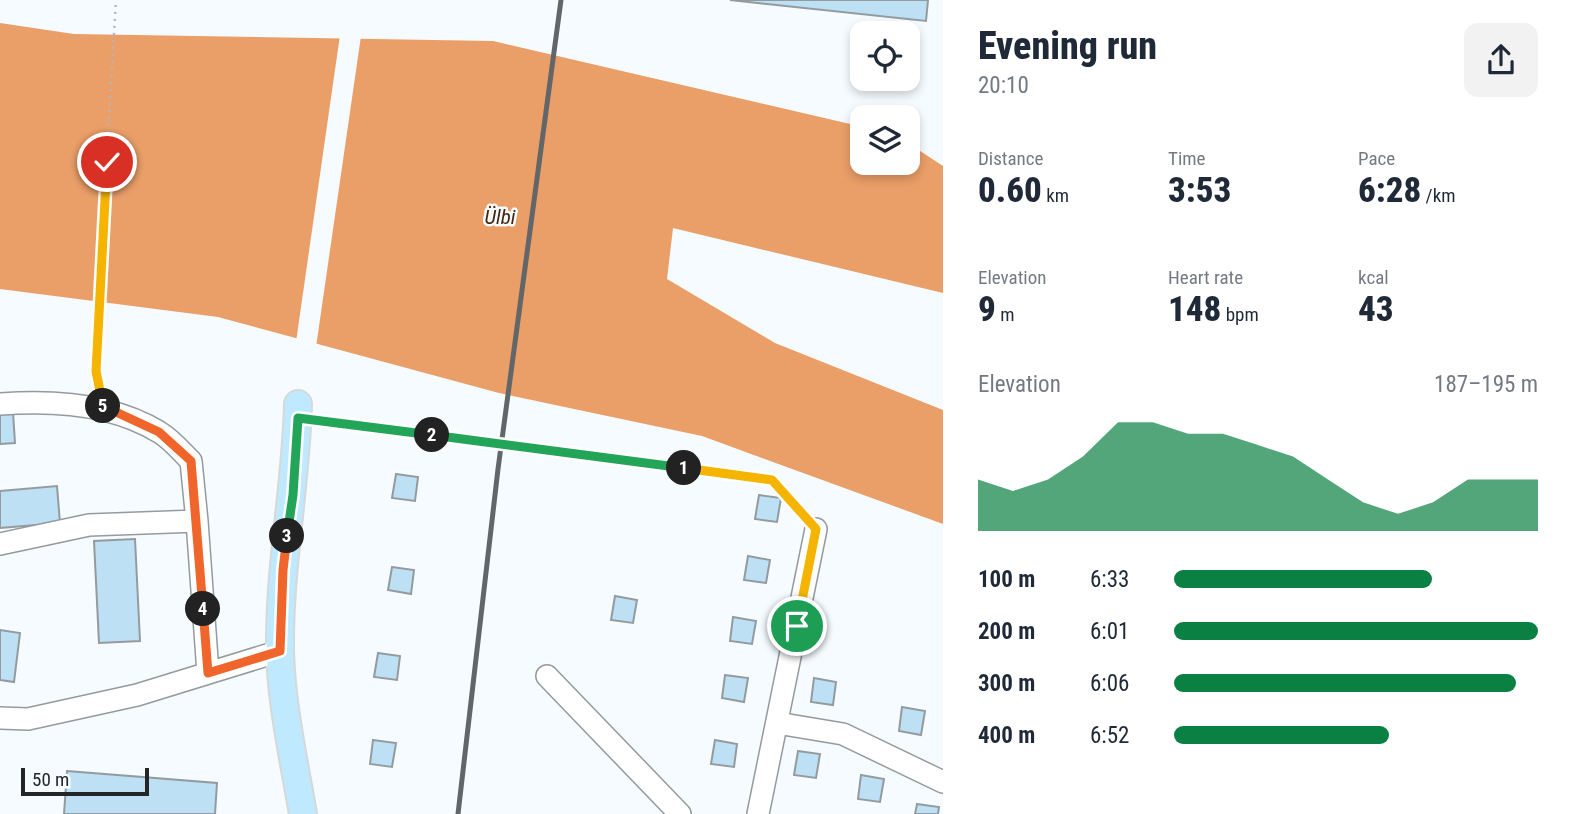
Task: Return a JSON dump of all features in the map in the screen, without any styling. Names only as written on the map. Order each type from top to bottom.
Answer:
[{"type":"main road","points":[[298,411],[293,495],[283,570],[280,651],[303,814]]},
{"type":"street","points":[[0,404],[29,401],[104,408],[159,432],[191,461],[208,673]]},
{"type":"street","points":[[0,544],[89,525],[197,521]]},
{"type":"street","points":[[758,814],[816,529]]},
{"type":"street","points":[[0,719],[28,719],[137,695],[280,651]]},
{"type":"street","points":[[547,676],[680,814]]},
{"type":"street","points":[[777,723],[843,734],[943,782]]},
{"type":"path","points":[[104,408],[96,371],[97,323],[116,0]]},
{"type":"path","points":[[298,411],[772,480],[816,529]]},
{"type":"water","name":"Ülbi","points":[[0,23],[74,34],[493,41],[850,124],[850,175],[920,175],[920,151],[943,166],[943,293],[673,228],[667,279],[775,343],[943,410],[943,524],[702,436],[499,393],[218,317],[0,289]]},
{"type":"pier","points":[[340,35],[361,36],[316,347],[296,342]]},
{"type":"building","points":[[730,0],[928,0],[926,21]]},
{"type":"building","points":[[13,412],[15,443],[0,444],[0,413]]},
{"type":"building","points":[[396,474],[418,477],[415,501],[392,498]]},
{"type":"building","points":[[57,486],[60,523],[0,528],[0,491]]},
{"type":"building","points":[[759,495],[781,498],[777,522],[755,519]]},
{"type":"building","points":[[135,539],[140,641],[99,643],[94,541]]},
{"type":"building","points":[[748,556],[770,560],[766,583],[744,580]]},
{"type":"building","points":[[392,567],[414,570],[411,594],[388,590]]},
{"type":"building","points":[[615,596],[637,600],[633,623],[611,620]]},
{"type":"building","points":[[733,617],[756,621],[752,644],[730,641]]},
{"type":"building","points":[[0,630],[20,633],[14,682],[0,680]]},
{"type":"building","points":[[378,653],[400,656],[397,680],[374,677]]},
{"type":"building","points":[[725,675],[748,678],[744,702],[722,698]]},
{"type":"building","points":[[814,678],[836,682],[833,705],[811,702]]},
{"type":"building","points":[[902,707],[925,711],[921,735],[899,731]]},
{"type":"building","points":[[373,740],[396,743],[392,767],[370,764]]},
{"type":"building","points":[[715,740],[737,744],[734,767],[711,764]]},
{"type":"building","points":[[798,751],[820,754],[816,778],[794,775]]},
{"type":"building","points":[[67,771],[217,783],[215,814],[64,814]]},
{"type":"building","points":[[861,775],[884,779],[880,802],[858,799]]},
{"type":"building","points":[[917,804],[939,807],[938,814],[915,814]]},
{"type":"railway","points":[[458,814],[498,469],[561,0]]},
{"type":"route","points":[[107,162],[96,371],[104,408],[159,432],[191,461],[208,673],[280,651],[283,570],[293,495],[298,418],[772,480],[816,529],[797,626]]}]
